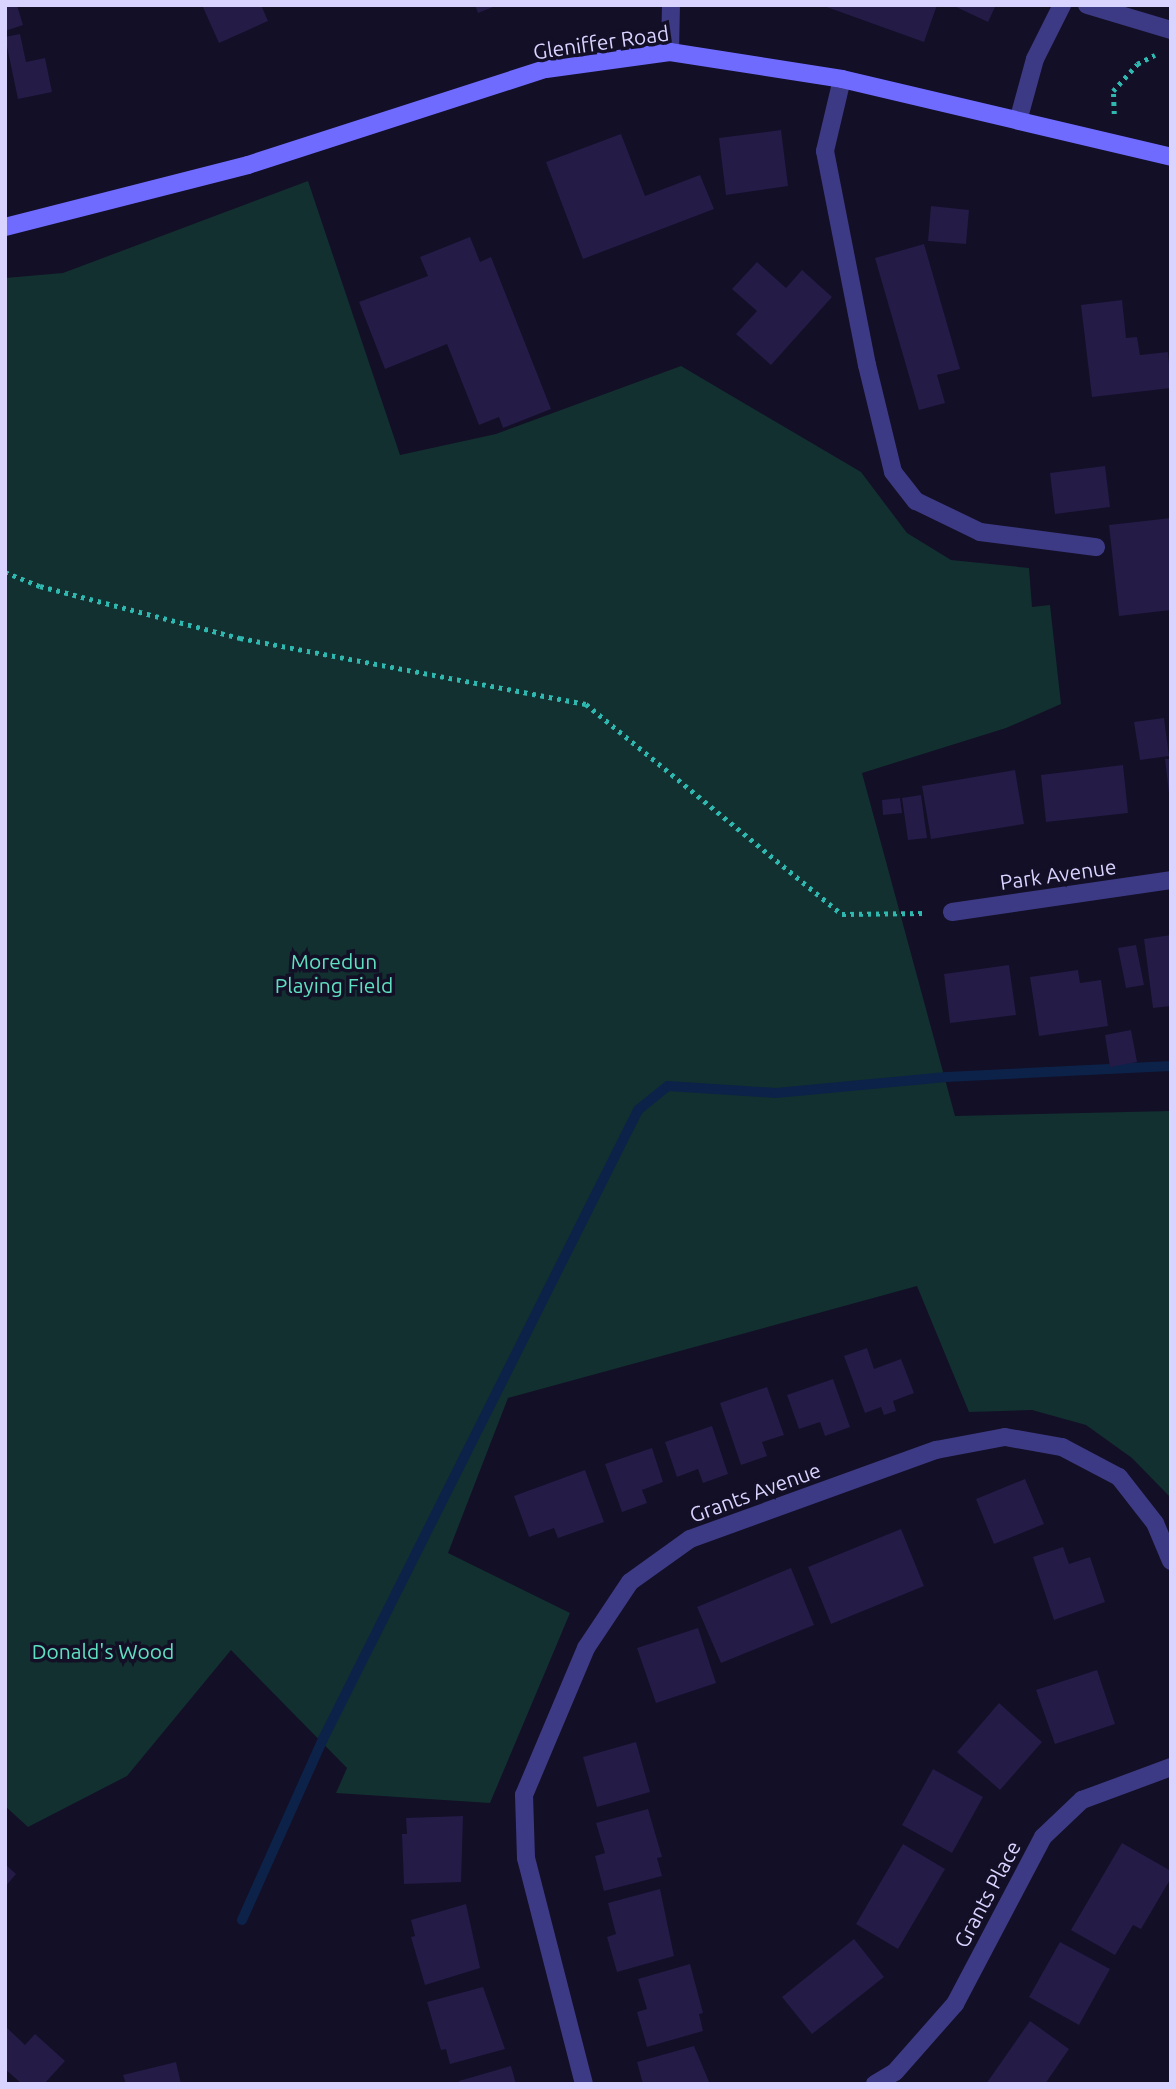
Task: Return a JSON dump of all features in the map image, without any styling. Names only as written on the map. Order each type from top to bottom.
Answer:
[{"type":"street","points":[[670,52],[671,5]]},
{"type":"street","points":[[1018,121],[1035,60],[1062,5]]},
{"type":"street","points":[[1087,5],[1171,30]]},
{"type":"street","name":"Gleniffer Road","points":[[5,227],[248,165],[546,69],[670,52],[842,79],[1171,157]]},
{"type":"street","points":[[842,79],[825,150],[867,365],[893,472],[916,501],[980,532],[1096,547]]},
{"type":"street","name":"Park Avenue","points":[[952,912],[1171,880]]},
{"type":"street","name":"Grants Avenue","points":[[584,2084],[526,1858],[524,1795],[586,1648],[630,1582],[690,1539],[936,1450],[1005,1437],[1062,1447],[1119,1477],[1155,1523],[1171,1560]]},
{"type":"street","name":"Grants Place","points":[[875,2084],[895,2072],[955,2004],[1042,1837],[1082,1800],[1171,1766]]},
{"type":"path","points":[[1114,144],[1113,91],[1137,64],[1160,52]]},
{"type":"path","points":[[5,572],[40,586],[240,638],[586,704],[842,914],[952,912]]},
{"type":"green space","points":[[308,181],[400,455],[496,434],[681,366],[861,472],[907,533],[951,560],[1029,568],[1032,607],[1050,605],[1061,704],[1006,728],[862,773],[955,1116],[1171,1111],[1171,1498],[1132,1458],[1086,1425],[1032,1410],[969,1412],[917,1286],[508,1398],[448,1553],[570,1613],[490,1803],[336,1793],[347,1768],[231,1650],[127,1776],[28,1827],[5,1806],[5,278],[63,273]]},
{"type":"building","points":[[5,5],[17,5],[23,25],[5,31]]},
{"type":"building","points":[[202,5],[261,5],[268,21],[219,43]]},
{"type":"building","points":[[475,5],[498,5],[478,13]]},
{"type":"building","points":[[821,5],[937,5],[924,42]]},
{"type":"building","points":[[952,5],[996,5],[988,22]]},
{"type":"building","points":[[20,34],[26,62],[45,58],[52,92],[18,99],[5,37]]},
{"type":"building","points":[[781,130],[788,186],[726,195],[719,138]]},
{"type":"building","points":[[621,134],[645,196],[700,175],[714,209],[583,259],[546,162]]},
{"type":"building","points":[[931,206],[969,210],[966,244],[928,241]]},
{"type":"building","points":[[470,237],[480,262],[491,257],[551,409],[503,428],[499,417],[479,425],[447,344],[385,369],[359,302],[428,276],[420,257]]},
{"type":"building","points":[[924,244],[960,369],[937,375],[945,403],[919,410],[875,258]]},
{"type":"building","points":[[757,262],[786,288],[802,270],[832,297],[771,365],[736,334],[757,311],[732,289]]},
{"type":"building","points":[[1122,300],[1126,338],[1137,337],[1140,355],[1168,352],[1171,388],[1092,397],[1081,305]]},
{"type":"building","points":[[1105,466],[1110,507],[1055,514],[1050,473]]},
{"type":"building","points":[[1171,518],[1171,610],[1119,616],[1109,525]]},
{"type":"building","points":[[1164,718],[1169,756],[1140,760],[1134,722]]},
{"type":"building","points":[[1165,759],[1171,759],[1171,793],[1169,793]]},
{"type":"building","points":[[1123,765],[1128,813],[1046,822],[1041,775]]},
{"type":"building","points":[[1015,770],[1024,824],[931,839],[922,786]]},
{"type":"building","points":[[921,795],[927,838],[908,840],[902,798]]},
{"type":"building","points":[[900,798],[902,813],[883,815],[882,800]]},
{"type":"building","points":[[1171,935],[1171,1006],[1153,1008],[1144,939]]},
{"type":"building","points":[[1136,945],[1144,985],[1126,988],[1118,948]]},
{"type":"building","points":[[1009,965],[1016,1015],[950,1023],[944,974]]},
{"type":"building","points":[[1078,970],[1080,983],[1101,980],[1108,1026],[1039,1036],[1030,977]]},
{"type":"building","points":[[1131,1030],[1137,1062],[1110,1067],[1105,1035]]},
{"type":"building","points":[[867,1348],[874,1369],[901,1359],[914,1393],[893,1401],[896,1411],[884,1415],[881,1407],[865,1413],[844,1356]]},
{"type":"building","points":[[833,1379],[850,1427],[825,1436],[820,1422],[799,1429],[787,1395]]},
{"type":"building","points":[[767,1387],[784,1435],[762,1442],[767,1456],[741,1465],[720,1403]]},
{"type":"building","points":[[712,1426],[728,1474],[703,1483],[698,1469],[677,1477],[665,1442]]},
{"type":"building","points":[[652,1448],[663,1482],[642,1490],[647,1503],[622,1512],[605,1464]]},
{"type":"building","points":[[585,1470],[604,1522],[558,1538],[554,1528],[529,1537],[514,1496]]},
{"type":"building","points":[[1025,1479],[1044,1524],[994,1544],[976,1499]]},
{"type":"building","points":[[901,1529],[924,1586],[831,1624],[808,1567]]},
{"type":"building","points":[[1063,1547],[1069,1564],[1090,1557],[1105,1602],[1054,1620],[1033,1557]]},
{"type":"building","points":[[791,1568],[814,1625],[721,1663],[697,1607]]},
{"type":"building","points":[[698,1628],[716,1683],[656,1703],[637,1648]]},
{"type":"building","points":[[1097,1670],[1115,1724],[1055,1744],[1036,1690]]},
{"type":"building","points":[[999,1703],[1042,1742],[1000,1790],[957,1752]]},
{"type":"building","points":[[636,1742],[650,1792],[597,1807],[583,1757]]},
{"type":"building","points":[[933,1769],[983,1797],[952,1853],[902,1825]]},
{"type":"building","points":[[648,1809],[662,1857],[657,1858],[662,1876],[604,1891],[595,1856],[605,1853],[596,1823]]},
{"type":"building","points":[[463,1816],[461,1882],[404,1884],[402,1834],[407,1834],[406,1818]]},
{"type":"building","points":[[1122,1843],[1171,1871],[1171,1878],[1141,1929],[1133,1925],[1115,1955],[1071,1930]]},
{"type":"building","points":[[903,1844],[945,1869],[898,1949],[856,1924]]},
{"type":"building","points":[[5,1864],[16,1874],[5,1887]]},
{"type":"building","points":[[660,1889],[674,1956],[617,1972],[607,1937],[616,1934],[608,1903]]},
{"type":"building","points":[[466,1904],[480,1968],[425,1985],[411,1937],[415,1936],[411,1920]]},
{"type":"building","points":[[854,1939],[884,1977],[812,2034],[782,1997]]},
{"type":"building","points":[[1060,1942],[1110,1969],[1079,2025],[1029,1997]]},
{"type":"building","points":[[690,1964],[703,2013],[699,2014],[703,2031],[647,2047],[637,2012],[647,2009],[638,1979]]},
{"type":"building","points":[[483,1987],[505,2049],[450,2064],[446,2049],[441,2050],[427,2002]]},
{"type":"building","points":[[1030,2021],[1069,2049],[1045,2084],[986,2084]]},
{"type":"building","points":[[5,2026],[25,2045],[35,2034],[65,2061],[44,2084],[22,2084],[5,2069]]},
{"type":"building","points":[[694,2046],[710,2084],[643,2084],[637,2062]]},
{"type":"building","points":[[176,2062],[181,2084],[126,2084],[123,2075]]},
{"type":"building","points":[[511,2066],[516,2084],[460,2084],[459,2081]]},
{"type":"waterway","points":[[242,1920],[323,1739],[638,1110],[668,1086],[776,1093],[946,1077],[1171,1066]]},
{"type":"park label","name":"Moredun Playing Field","points":[[334,973]]},
{"type":"park label","name":"Donald's Wood","points":[[103,1651]]}]
